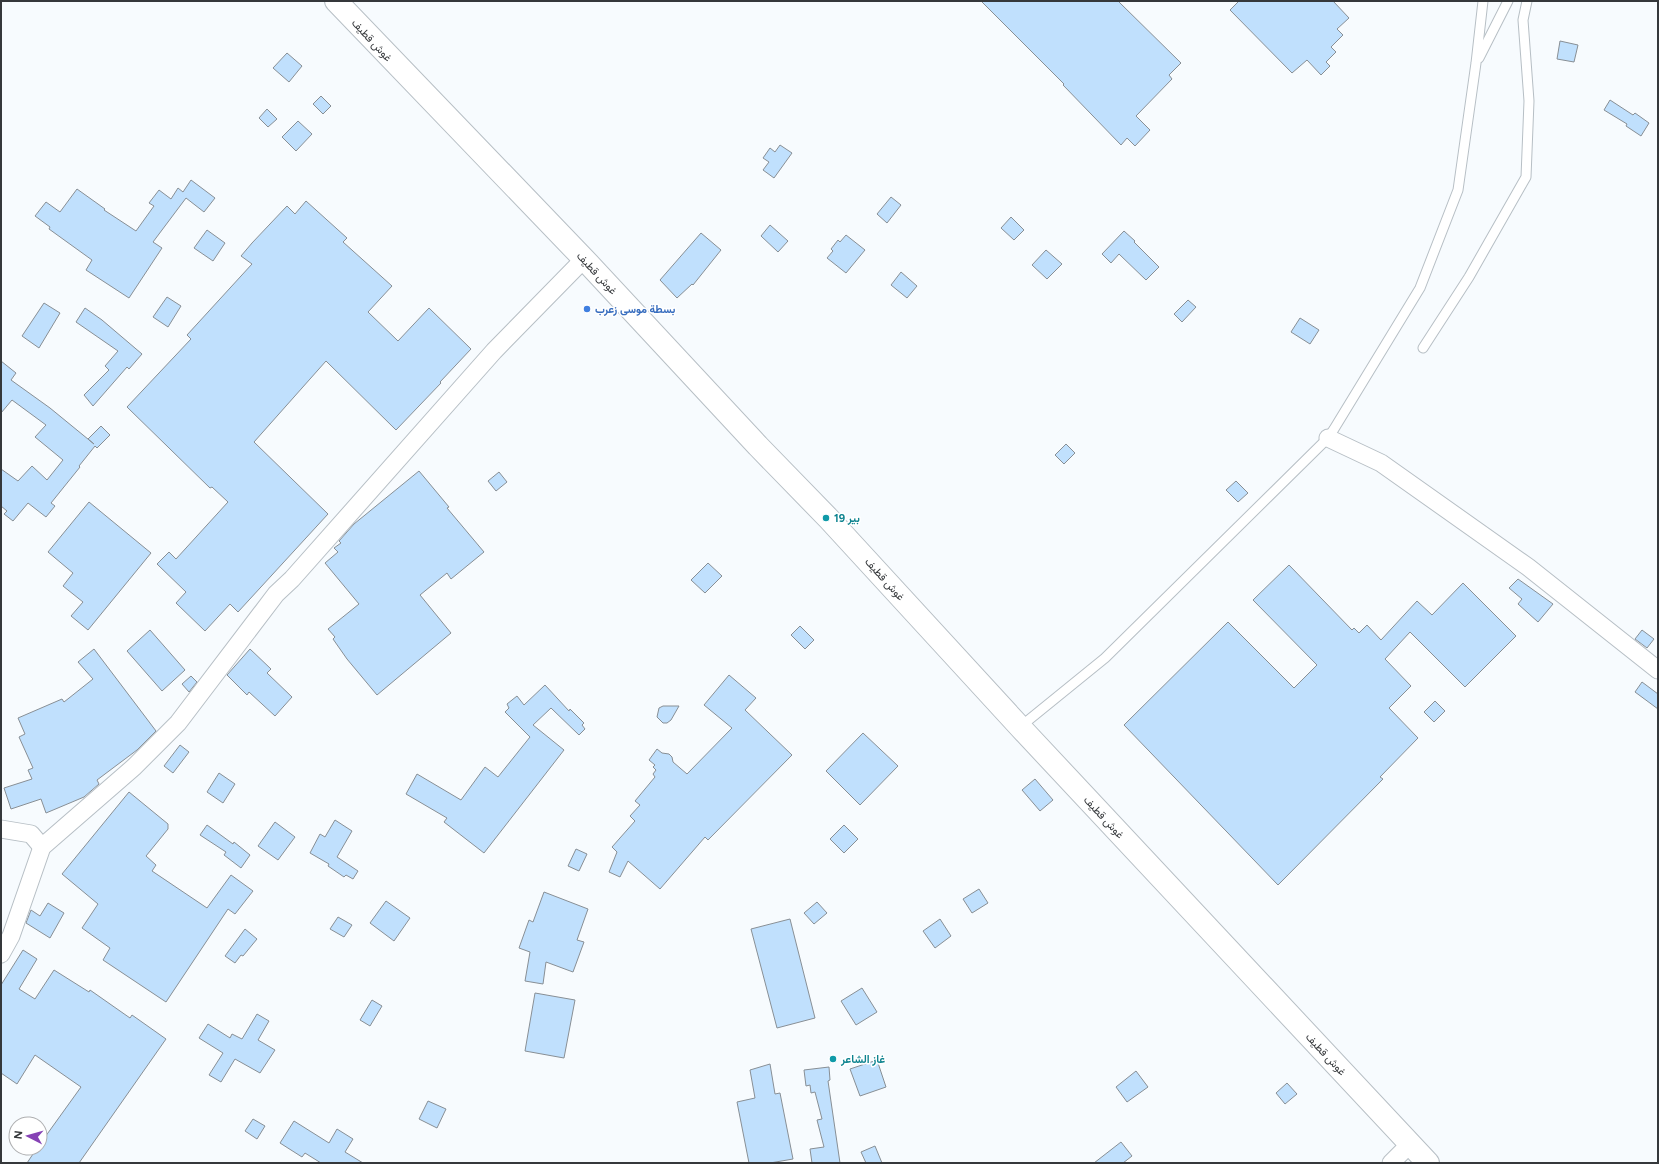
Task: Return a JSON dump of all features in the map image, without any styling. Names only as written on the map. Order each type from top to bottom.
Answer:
[{"type":"main road","name":"غوش قطيف","points":[[336,1],[584,259],[829,519],[1020,727],[1428,1163]]},
{"type":"street","points":[[1,954],[11,936],[42,847],[134,768],[178,723],[276,594],[292,579],[494,351],[584,259]]},
{"type":"street","points":[[1328,438],[1381,463],[1528,568],[1658,670]]},
{"type":"street","points":[[1,829],[31,834],[42,847]]},
{"type":"street","points":[[1391,1163],[1410,1144]]},
{"type":"lane","points":[[1020,727],[1105,658],[1328,438],[1420,288],[1458,190],[1483,1]]},
{"type":"lane","points":[[1476,63],[1508,1]]},
{"type":"lane","points":[[1423,348],[1469,277],[1526,177],[1529,101],[1523,20],[1527,1]]},
{"type":"building","points":[[981,1],[1118,1],[1181,63],[1169,75],[1172,79],[1136,116],[1150,130],[1135,146],[1127,138],[1121,145],[1063,85],[1064,84]]},
{"type":"building","points":[[1239,1],[1333,1],[1349,18],[1337,29],[1343,35],[1331,47],[1336,52],[1326,62],[1330,66],[1321,75],[1307,60],[1292,73],[1230,10]]},
{"type":"building","points":[[1560,41],[1578,45],[1574,62],[1557,59]]},
{"type":"building","points":[[287,53],[302,66],[289,82],[273,68]]},
{"type":"building","points":[[321,96],[331,106],[323,114],[313,104]]},
{"type":"building","points":[[1610,100],[1633,115],[1635,113],[1649,123],[1641,136],[1626,126],[1627,124],[1604,110]]},
{"type":"building","points":[[267,109],[277,119],[268,127],[259,118]]},
{"type":"building","points":[[298,121],[312,134],[296,151],[282,137]]},
{"type":"building","points":[[780,145],[792,153],[774,178],[763,170],[769,162],[763,158],[770,148],[775,152]]},
{"type":"building","points":[[191,180],[215,198],[204,212],[186,198],[153,242],[162,248],[129,298],[86,270],[92,260],[49,229],[50,227],[35,216],[46,202],[60,212],[77,189],[105,209],[104,210],[136,231],[154,206],[149,203],[159,190],[171,199],[178,188],[183,192]]},
{"type":"building","points":[[891,197],[901,205],[887,223],[877,214]]},
{"type":"building","points":[[306,201],[347,238],[343,242],[392,286],[368,312],[398,341],[429,308],[471,349],[396,430],[326,361],[254,442],[328,514],[238,612],[230,604],[205,631],[176,603],[186,592],[157,564],[169,552],[176,559],[228,502],[212,487],[210,488],[127,407],[191,339],[187,335],[252,264],[241,256],[252,243],[287,206],[295,214]]},
{"type":"building","points":[[1011,217],[1024,230],[1014,240],[1001,228]]},
{"type":"building","points":[[770,225],[788,241],[778,252],[761,236]]},
{"type":"building","points":[[207,230],[225,243],[213,261],[194,248]]},
{"type":"building","points":[[1124,231],[1159,267],[1146,280],[1119,254],[1111,263],[1102,254]]},
{"type":"building","points":[[701,233],[721,250],[693,285],[692,284],[677,298],[660,280]]},
{"type":"building","points":[[846,235],[865,250],[846,273],[827,258],[833,251],[831,249],[838,240],[840,242]]},
{"type":"building","points":[[1046,250],[1062,264],[1047,279],[1032,265]]},
{"type":"building","points":[[901,272],[917,286],[907,298],[891,285]]},
{"type":"building","points":[[167,297],[181,306],[168,327],[153,317]]},
{"type":"building","points":[[1188,300],[1196,307],[1182,322],[1174,314]]},
{"type":"building","points":[[44,303],[60,313],[39,348],[22,336]]},
{"type":"building","points":[[85,308],[102,320],[142,354],[129,369],[127,367],[93,406],[84,395],[109,370],[105,366],[118,351],[76,322]]},
{"type":"building","points":[[1300,318],[1319,330],[1310,344],[1291,332]]},
{"type":"building","points":[[1,361],[16,373],[11,380],[50,408],[94,444],[88,439],[101,426],[110,435],[97,448],[95,446],[79,466],[80,467],[51,503],[55,506],[46,517],[28,503],[13,521],[4,514],[7,511],[1,506],[1,469],[18,481],[32,466],[47,480],[63,460],[35,437],[46,425],[12,400],[1,413]]},
{"type":"building","points":[[1066,444],[1075,453],[1064,464],[1055,455]]},
{"type":"building","points":[[419,471],[449,507],[447,508],[484,552],[451,579],[447,573],[420,595],[451,633],[377,695],[347,659],[333,639],[335,637],[328,629],[359,604],[325,563],[338,552],[334,548],[341,543],[339,541],[354,524]]},
{"type":"building","points":[[499,472],[507,482],[496,491],[488,481]]},
{"type":"building","points":[[1236,481],[1248,493],[1238,502],[1226,490]]},
{"type":"building","points":[[89,502],[151,553],[88,630],[71,616],[83,602],[63,586],[73,573],[48,552]]},
{"type":"building","points":[[708,563],[722,576],[705,593],[691,580]]},
{"type":"building","points":[[1289,565],[1352,630],[1354,628],[1359,633],[1367,625],[1381,640],[1417,601],[1432,615],[1463,583],[1516,636],[1465,687],[1410,632],[1385,659],[1411,686],[1389,708],[1418,738],[1380,777],[1383,779],[1278,885],[1124,725],[1228,622],[1294,688],[1317,665],[1253,600]]},
{"type":"building","points":[[1518,579],[1553,604],[1538,622],[1518,604],[1522,599],[1509,588]]},
{"type":"building","points":[[800,626],[814,640],[805,649],[791,635]]},
{"type":"building","points":[[150,630],[185,670],[162,691],[127,651]]},
{"type":"building","points":[[1642,630],[1654,639],[1647,648],[1635,639]]},
{"type":"building","points":[[94,649],[156,731],[137,750],[97,780],[99,784],[84,797],[46,813],[41,799],[11,809],[4,788],[32,779],[28,770],[33,768],[19,737],[25,734],[18,718],[62,699],[64,702],[93,679],[78,662]]},
{"type":"building","points":[[250,649],[271,669],[267,673],[292,697],[275,716],[249,692],[247,695],[227,675]]},
{"type":"building","points":[[729,675],[756,698],[745,710],[792,755],[708,840],[705,837],[660,889],[628,861],[620,877],[609,872],[617,852],[612,847],[635,821],[630,816],[640,805],[635,801],[655,777],[653,774],[656,770],[653,767],[655,765],[649,760],[657,749],[662,753],[669,754],[672,757],[673,762],[687,774],[732,728],[704,705]]},
{"type":"building","points":[[191,676],[197,682],[189,692],[182,684]]},
{"type":"building","points":[[1642,682],[1658,694],[1658,709],[1635,692]]},
{"type":"building","points":[[545,685],[569,711],[570,709],[584,723],[582,725],[585,729],[579,735],[551,708],[533,725],[564,750],[484,853],[444,822],[447,818],[406,794],[417,774],[461,800],[485,767],[498,777],[530,737],[505,712],[509,708],[507,704],[517,696],[524,705]]},
{"type":"building","points":[[1435,701],[1445,711],[1434,722],[1424,712]]},
{"type":"building","points":[[663,706],[679,706],[671,720],[667,723],[663,723],[657,717],[659,708]]},
{"type":"building","points":[[863,733],[898,766],[860,805],[826,771]]},
{"type":"building","points":[[180,745],[189,752],[173,773],[164,766]]},
{"type":"building","points":[[219,773],[235,784],[223,803],[207,792]]},
{"type":"building","points":[[1035,779],[1053,800],[1040,811],[1022,790]]},
{"type":"building","points":[[129,792],[168,824],[168,829],[146,856],[156,865],[152,871],[207,908],[231,875],[253,891],[235,914],[228,909],[166,1002],[103,960],[110,948],[82,928],[98,904],[62,874]]},
{"type":"building","points":[[335,820],[352,831],[337,857],[358,871],[353,879],[346,875],[344,877],[328,866],[329,864],[310,853],[320,834],[325,837]]},
{"type":"building","points":[[275,822],[295,837],[278,860],[258,846]]},
{"type":"building","points":[[207,825],[233,844],[234,842],[250,855],[241,868],[224,855],[226,852],[200,835]]},
{"type":"building","points":[[844,825],[858,839],[844,853],[830,839]]},
{"type":"building","points":[[576,849],[587,854],[579,871],[568,866]]},
{"type":"building","points":[[979,889],[988,903],[972,913],[963,899]]},
{"type":"building","points":[[544,892],[588,909],[577,940],[584,942],[573,972],[546,962],[543,984],[525,981],[530,952],[519,948],[529,920],[533,922]]},
{"type":"building","points":[[386,901],[410,918],[394,941],[370,923]]},
{"type":"building","points":[[817,902],[827,913],[814,924],[804,913]]},
{"type":"building","points":[[48,903],[64,913],[50,938],[26,923],[31,910],[40,916]]},
{"type":"building","points":[[338,917],[352,925],[344,937],[330,929]]},
{"type":"building","points":[[790,919],[815,1018],[777,1028],[751,929]]},
{"type":"building","points":[[940,919],[951,936],[935,948],[923,931]]},
{"type":"building","points":[[245,929],[257,939],[235,963],[225,956]]},
{"type":"building","points":[[23,950],[37,959],[19,989],[35,999],[54,970],[89,992],[90,990],[130,1018],[132,1015],[166,1039],[79,1163],[27,1163],[32,1156],[48,1156],[48,1133],[81,1087],[35,1055],[17,1084],[1,1073],[1,985]]},
{"type":"building","points":[[862,988],[877,1012],[856,1025],[841,1001]]},
{"type":"building","points":[[535,993],[575,1000],[564,1058],[525,1051]]},
{"type":"building","points":[[372,1000],[382,1006],[370,1026],[360,1020]]},
{"type":"building","points":[[257,1014],[269,1021],[258,1040],[275,1050],[260,1073],[235,1059],[221,1082],[209,1075],[223,1053],[199,1038],[208,1024],[230,1038],[232,1034],[242,1039]]},
{"type":"building","points":[[877,1060],[886,1087],[860,1096],[850,1069]]},
{"type":"building","points":[[770,1064],[775,1094],[780,1093],[793,1159],[770,1163],[749,1163],[737,1102],[755,1098],[750,1070]]},
{"type":"building","points":[[829,1067],[830,1080],[828,1081],[840,1163],[812,1163],[810,1149],[824,1147],[817,1120],[822,1119],[815,1092],[811,1093],[810,1085],[806,1086],[804,1070]]},
{"type":"building","points":[[1136,1071],[1148,1087],[1127,1102],[1116,1087]]},
{"type":"building","points":[[1287,1083],[1297,1094],[1285,1104],[1276,1093]]},
{"type":"building","points":[[428,1101],[446,1109],[437,1128],[419,1119]]},
{"type":"building","points":[[253,1119],[265,1126],[257,1139],[245,1131]]},
{"type":"building","points":[[294,1121],[329,1143],[337,1129],[353,1139],[345,1152],[363,1163],[321,1163],[305,1153],[302,1157],[280,1143]]},
{"type":"building","points":[[1121,1142],[1132,1156],[1123,1163],[1094,1163]]},
{"type":"building","points":[[875,1146],[882,1163],[866,1163],[861,1152]]},
{"type":"place","name":"بسطة موسى زعرب","points":[[587,309]]},
{"type":"place","name":"بير 19","points":[[826,518]]},
{"type":"place","name":"غاز الشاعر","points":[[833,1059]]}]
